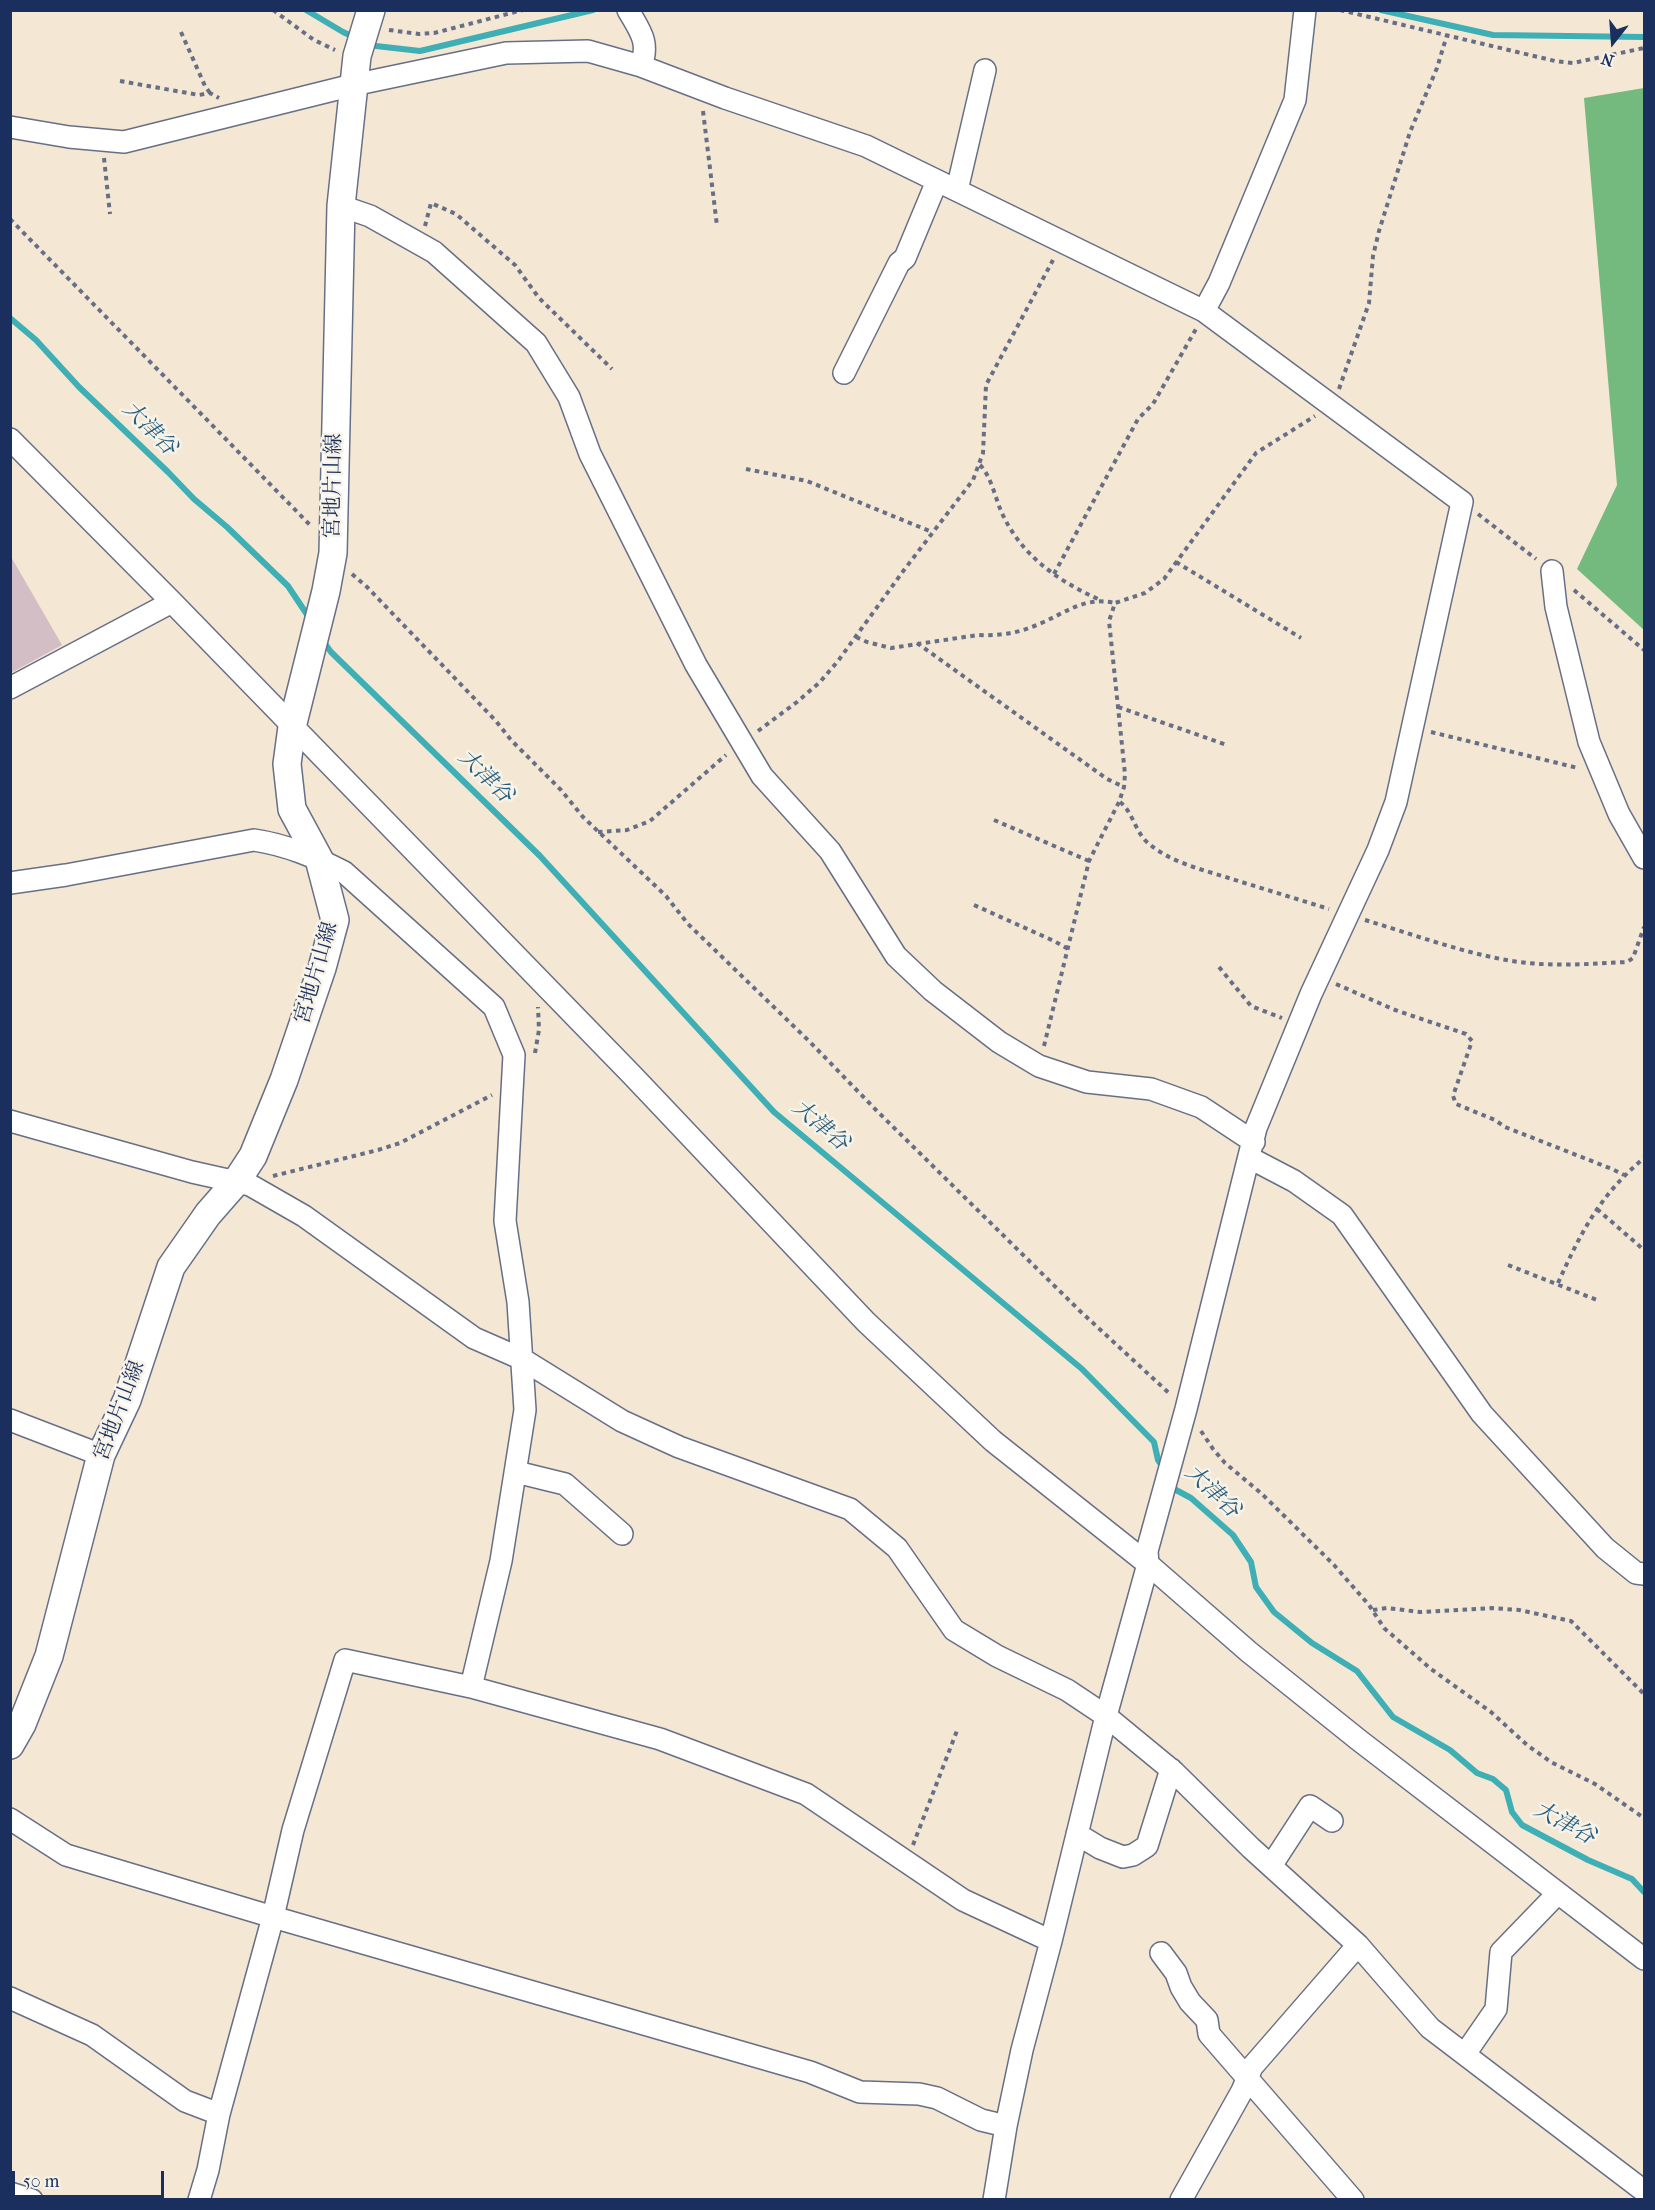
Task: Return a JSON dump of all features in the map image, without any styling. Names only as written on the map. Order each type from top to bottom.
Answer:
[{"type":"main road","name":"宮地片山線","points":[[10,1745],[22,1724],[49,1656],[101,1455],[127,1400],[171,1267],[208,1214],[243,1183],[284,1080],[322,968],[335,920],[319,859],[292,809],[287,764],[292,727],[326,591],[333,553],[341,206],[356,66],[369,17]]},
{"type":"street","points":[[1204,311],[1219,283],[1295,100],[1305,10]]},
{"type":"street","points":[[628,12],[645,42],[646,53],[641,66]]},
{"type":"street","points":[[10,127],[69,137],[124,142],[240,114],[356,66],[506,53],[588,51],[641,66],[866,146],[1062,244],[1143,280],[1204,311],[1462,502],[1396,802],[1378,850],[1319,976],[1256,1128],[1106,1716],[1052,1941],[1022,2050],[994,2199]]},
{"type":"street","points":[[957,190],[985,70]]},
{"type":"street","points":[[844,373],[899,263],[905,258],[937,180]]},
{"type":"street","points":[[341,206],[370,216],[434,252],[536,343],[568,397],[590,454],[696,665],[762,776],[830,851],[896,956],[933,991],[999,1042],[1039,1066],[1087,1082],[1151,1089],[1201,1107],[1252,1150],[1342,1215],[1482,1414],[1605,1548],[1636,1573],[1644,1574]]},
{"type":"street","points":[[10,439],[172,602],[633,1076],[866,1322],[993,1441],[1147,1558],[1259,1659],[1644,1959]]},
{"type":"street","points":[[1552,571],[1556,607],[1589,742],[1620,814],[1644,858]]},
{"type":"street","points":[[10,688],[172,602]]},
{"type":"street","points":[[10,883],[66,875],[254,840],[280,844],[319,859],[344,872],[494,1006],[514,1055],[505,1221],[518,1302],[525,1410],[501,1560],[471,1687]]},
{"type":"street","points":[[10,1121],[192,1172],[243,1183],[303,1216],[474,1338],[522,1359],[622,1421],[679,1447],[850,1509],[897,1548],[954,1630],[997,1656],[1067,1690],[1106,1716],[1171,1769],[1271,1866],[1358,1945],[1430,2028],[1644,2191]]},
{"type":"street","points":[[10,1419],[101,1455]]},
{"type":"street","points":[[516,1472],[565,1484],[622,1534]]},
{"type":"street","points":[[199,2199],[208,2170],[219,2114],[273,1917],[293,1830],[345,1660],[471,1687],[660,1738],[807,1794],[963,1900],[1052,1941]]},
{"type":"street","points":[[1077,1834],[1100,1848],[1123,1857],[1133,1855],[1147,1846],[1171,1769]]},
{"type":"street","points":[[1271,1866],[1310,1806],[1332,1821]]},
{"type":"street","points":[[10,1819],[66,1855],[810,2072],[860,2092],[919,2094],[937,2098],[981,2120],[1006,2126]]},
{"type":"street","points":[[1465,2054],[1496,2009],[1501,1952],[1558,1893]]},
{"type":"street","points":[[1181,2199],[1242,2091],[1252,2067],[1358,1945]]},
{"type":"street","points":[[1161,1953],[1176,1973],[1181,1988],[1190,2002],[1207,2020],[1209,2034],[1353,2199]]},
{"type":"street","points":[[10,1998],[92,2036],[185,2101],[219,2114]]},
{"type":"street","points":[[10,2193],[32,2199]]},
{"type":"path","points":[[273,10],[314,40],[356,66]]},
{"type":"path","points":[[369,17],[374,27],[419,34],[434,33],[523,10]]},
{"type":"path","points":[[1340,10],[1556,61],[1573,63],[1644,48]]},
{"type":"path","points":[[181,32],[210,93],[232,105],[240,114]]},
{"type":"path","points":[[980,465],[1014,537],[1036,560],[1084,593],[1099,600],[1114,603],[1145,593],[1164,579],[1256,453],[1330,405],[1335,399],[1369,303],[1373,256],[1410,132],[1437,68],[1447,35]]},
{"type":"path","points":[[120,81],[199,95],[210,93]]},
{"type":"path","points":[[700,88],[717,226]]},
{"type":"path","points":[[102,140],[110,214]]},
{"type":"path","points":[[421,245],[431,203],[456,214],[515,265],[539,298],[612,369]]},
{"type":"path","points":[[10,219],[320,536],[339,562],[367,587],[496,721],[511,740],[542,769],[583,817],[666,896],[688,924],[1080,1311],[1186,1409],[1213,1449],[1334,1565],[1373,1611],[1384,1628],[1431,1669],[1491,1712],[1551,1762],[1595,1784],[1644,1818]]},
{"type":"path","points":[[598,832],[627,830],[650,821],[742,742],[797,702],[820,682],[856,637],[932,532],[974,480],[983,453],[986,385],[1062,244]]},
{"type":"path","points":[[1054,574],[1138,419],[1153,404],[1176,366],[1204,311]]},
{"type":"path","points":[[746,469],[807,481],[932,532]]},
{"type":"path","points":[[1176,562],[1301,639]]},
{"type":"path","points":[[856,637],[891,648],[978,635],[1011,633],[1039,624],[1073,607],[1099,600]]},
{"type":"path","points":[[1039,1066],[1089,861],[1119,802],[1124,787],[1125,774],[1110,621],[1114,603]]},
{"type":"path","points":[[917,643],[1107,778],[1124,787]]},
{"type":"path","points":[[1118,707],[1227,745]]},
{"type":"path","points":[[1413,727],[1579,768],[1599,767]]},
{"type":"path","points":[[1119,802],[1126,806],[1138,832],[1147,843],[1164,855],[1348,915],[1510,961],[1541,964],[1627,962],[1634,958],[1644,927]]},
{"type":"path","points":[[994,820],[1089,861]]},
{"type":"path","points":[[974,905],[1054,941],[1068,950]]},
{"type":"path","points":[[1220,967],[1251,1006],[1299,1024]]},
{"type":"path","points":[[243,1183],[400,1143],[502,1090],[524,1072],[535,1053],[539,1012],[530,987],[532,972]]},
{"type":"path","points":[[1319,976],[1395,1010],[1466,1034],[1472,1041],[1453,1096],[1456,1104],[1495,1120],[1505,1127],[1612,1169],[1624,1176]]},
{"type":"path","points":[[1558,1283],[1583,1230],[1624,1176],[1644,1158]]},
{"type":"path","points":[[1598,1209],[1644,1251]]},
{"type":"path","points":[[1508,1265],[1597,1300]]},
{"type":"path","points":[[1373,1611],[1388,1608],[1420,1612],[1492,1608],[1520,1610],[1571,1621],[1644,1694]]},
{"type":"path","points":[[907,1862],[958,1728]]},
{"type":"shaded area","points":[[10,555],[62,645],[11,673],[10,673]]},
{"type":"green space","points":[[1644,88],[1644,630],[1577,569],[1617,485],[1584,98]]},
{"type":"waterway","points":[[306,10],[356,38]]},
{"type":"waterway","points":[[368,43],[420,51],[593,10]]},
{"type":"waterway","points":[[1381,10],[1493,35],[1644,37]]},
{"type":"waterway","name":"大津谷","points":[[10,318],[36,340],[79,387],[194,499],[227,527],[288,586],[310,619]]},
{"type":"waterway","name":"大津谷","points":[[323,641],[331,652],[540,856],[774,1112],[1082,1369],[1154,1442],[1158,1460],[1165,1470]]},
{"type":"waterway","name":"大津谷","points":[[1171,1482],[1176,1490],[1191,1498],[1233,1535],[1251,1562],[1256,1587],[1274,1612],[1312,1643],[1357,1671],[1393,1717],[1450,1750],[1477,1773],[1493,1779],[1506,1790],[1512,1812],[1522,1825],[1588,1860],[1632,1879],[1644,1892]]}]
